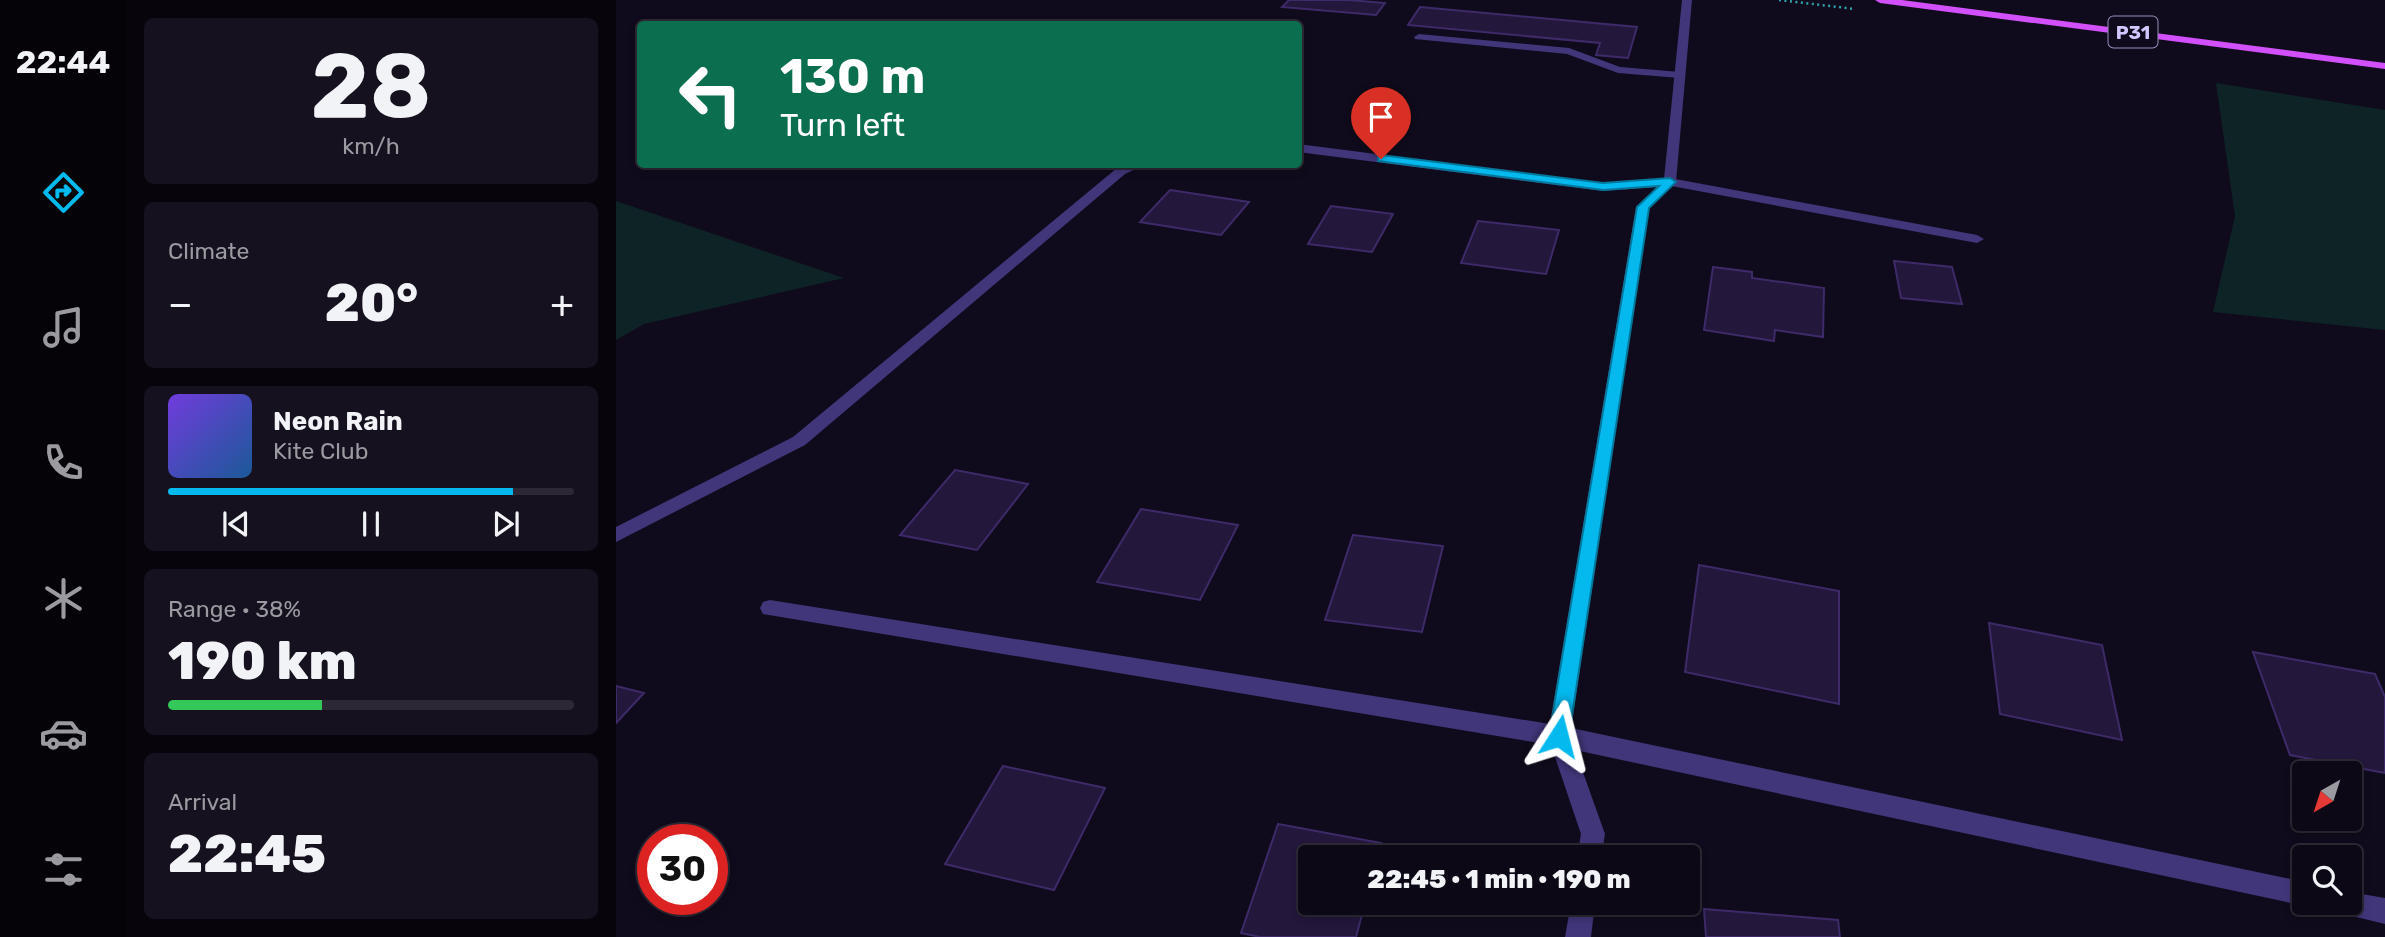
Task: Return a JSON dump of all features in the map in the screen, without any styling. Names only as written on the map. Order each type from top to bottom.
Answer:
[{"type":"main road","name":"Р31","points":[[1880,0],[2385,66]]},
{"type":"street","points":[[1591,845],[1593,834],[1559,736],[1643,207],[1670,182],[1687,0]]},
{"type":"street","points":[[1419,37],[1569,51],[1618,70],[1680,75]]},
{"type":"street","points":[[1302,149],[1603,187],[1670,182],[1977,239]]},
{"type":"street","points":[[616,535],[799,441],[1121,171],[1129,168]]},
{"type":"street","points":[[770,608],[1559,736],[2292,891]]},
{"type":"street","points":[[2362,906],[2385,911]]},
{"type":"street","points":[[1578,937],[1581,915]]},
{"type":"green space","points":[[2216,83],[2385,110],[2385,330],[2213,312],[2235,216]]},
{"type":"green space","points":[[616,201],[844,278],[644,324],[616,340]]},
{"type":"building","points":[[1289,0],[1385,3],[1376,15],[1282,7]]},
{"type":"building","points":[[1420,7],[1637,27],[1628,58],[1596,55],[1600,43],[1408,25]]},
{"type":"building","points":[[1170,190],[1249,202],[1221,235],[1140,222]]},
{"type":"building","points":[[1331,206],[1393,214],[1372,252],[1308,244]]},
{"type":"building","points":[[1478,221],[1559,230],[1546,274],[1461,263]]},
{"type":"building","points":[[1894,261],[1952,267],[1962,304],[1901,298]]},
{"type":"building","points":[[1713,267],[1752,272],[1752,278],[1824,288],[1823,337],[1775,330],[1774,341],[1704,330]]},
{"type":"building","points":[[955,470],[1028,484],[977,550],[900,535]]},
{"type":"building","points":[[1141,509],[1238,525],[1200,600],[1097,582]]},
{"type":"building","points":[[1353,535],[1443,546],[1422,632],[1325,620]]},
{"type":"building","points":[[1699,565],[1839,591],[1839,704],[1685,672]]},
{"type":"building","points":[[1989,623],[2102,645],[2122,740],[2000,714]]},
{"type":"building","points":[[2253,652],[2375,674],[2385,697],[2385,773],[2362,769],[2362,761],[2322,761],[2290,755]]},
{"type":"building","points":[[616,686],[644,693],[616,723]]},
{"type":"building","points":[[1003,766],[1105,788],[1054,890],[945,864]]},
{"type":"building","points":[[1278,824],[1381,843],[1298,845],[1298,915],[1362,915],[1356,937],[1260,937],[1241,933]]},
{"type":"building","points":[[1704,909],[1838,920],[1840,937],[1706,937]]},
{"type":"route","points":[[1381,159],[1603,187],[1670,182],[1643,207],[1559,736]]}]
